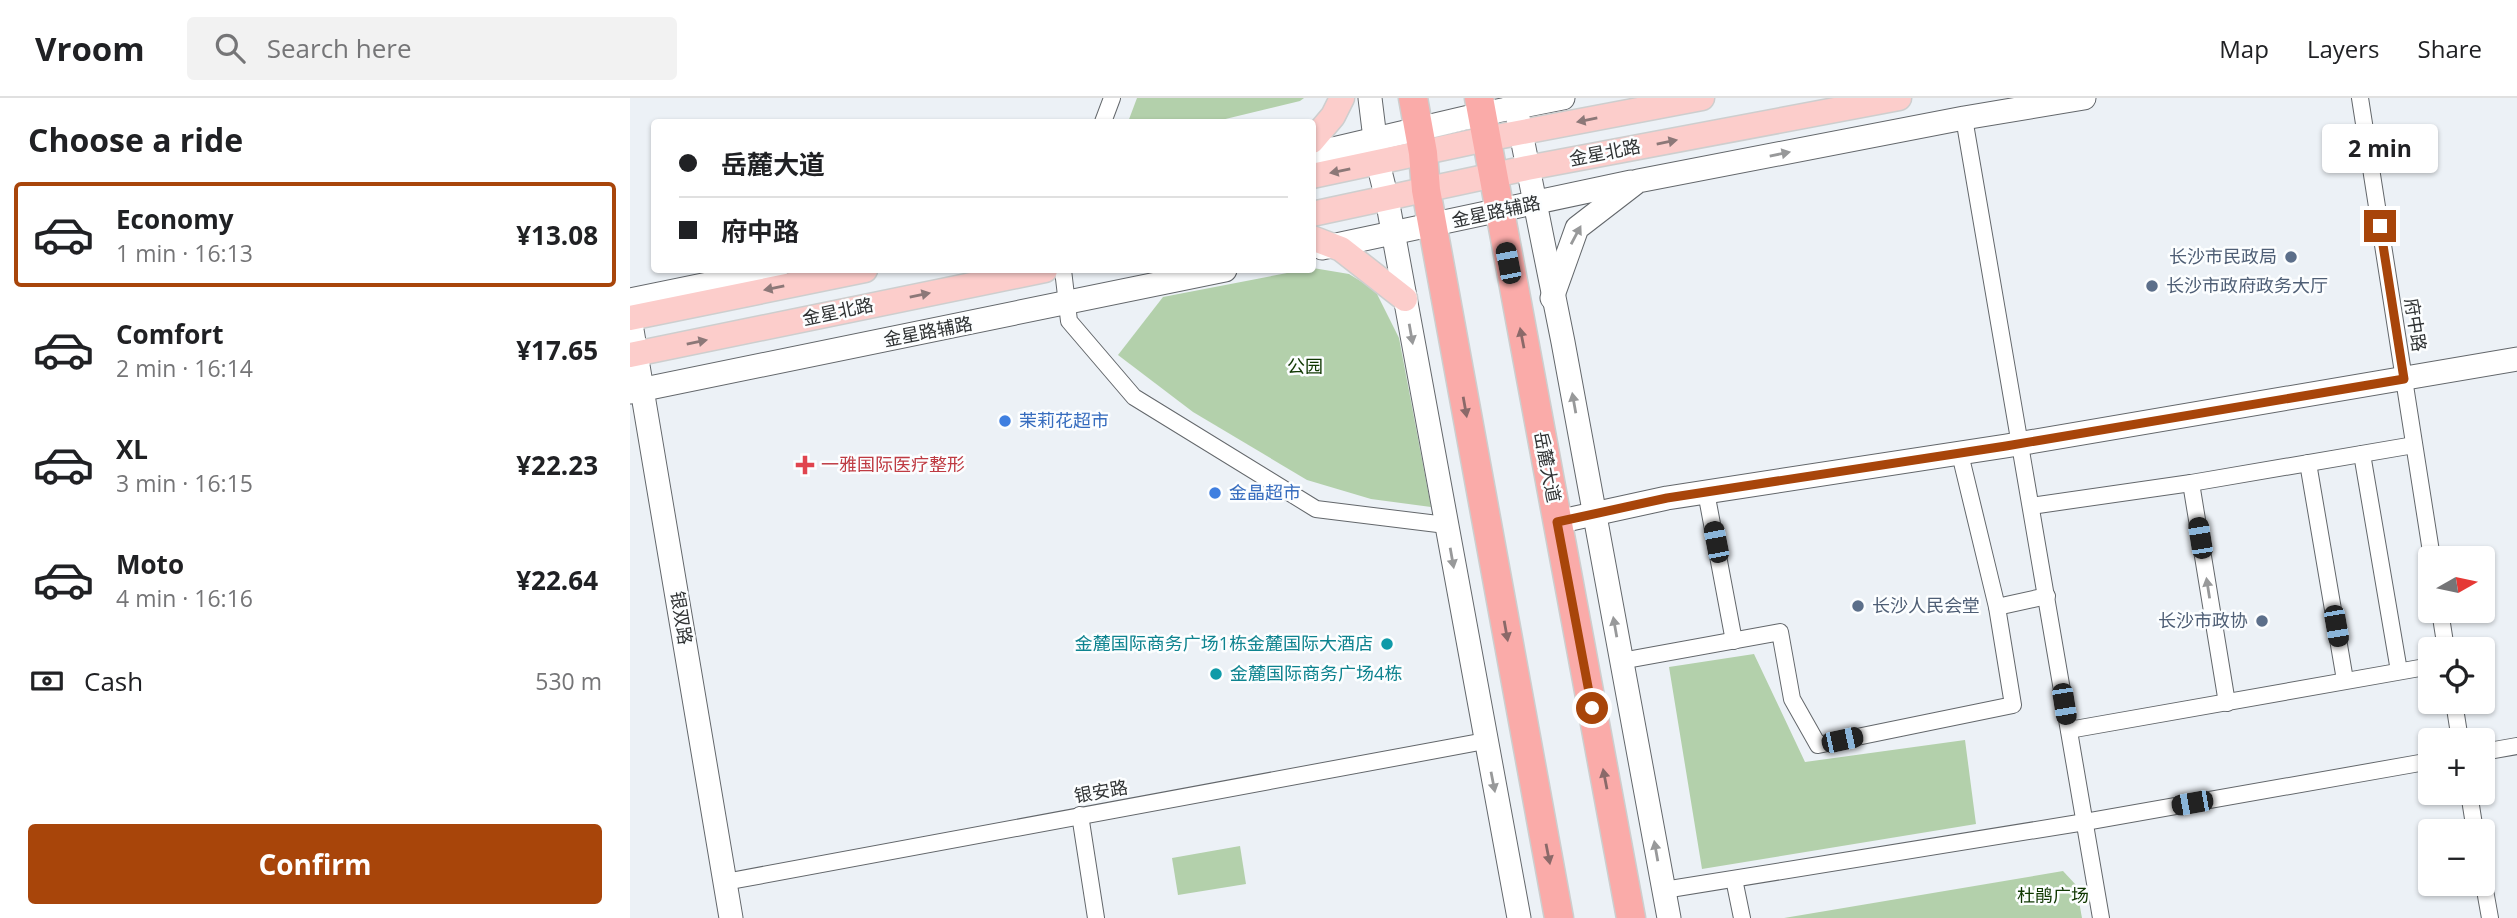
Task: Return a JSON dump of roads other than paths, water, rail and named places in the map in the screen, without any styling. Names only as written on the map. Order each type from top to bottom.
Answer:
[{"type":"highway","points":[[1413,98],[1432,225],[1559,918]]},
{"type":"highway","name":"岳麓大道","points":[[1482,117],[1631,918]]},
{"type":"main road","points":[[1316,136],[1333,116],[1342,98]]},
{"type":"main road","name":"金星北路","points":[[1316,174],[1376,151],[1421,141],[1482,117],[1520,132],[1702,98]]},
{"type":"main road","name":"金星北路","points":[[1316,213],[1527,168],[1899,98]]},
{"type":"main road","points":[[1319,245],[1341,249],[1405,299]]},
{"type":"main road","name":"金星北路","points":[[630,318],[850,273]]},
{"type":"main road","name":"金星北路","points":[[634,355],[1030,273]]},
{"type":"street","points":[[1104,119],[1112,98]]},
{"type":"street","points":[[1370,98],[1376,151],[1519,918]]},
{"type":"street","points":[[1482,117],[1515,103],[1563,98]]},
{"type":"street","name":"金星路辅路","points":[[1319,245],[1393,234],[1638,181],[1964,118],[2084,98]]},
{"type":"street","name":"府中路","points":[[2360,98],[2429,546]]},
{"type":"street","points":[[1515,103],[1552,298],[1563,342],[1669,918]]},
{"type":"street","points":[[1964,118],[2101,918]]},
{"type":"street","points":[[1316,154],[1376,151]]},
{"type":"street","points":[[1552,298],[1577,228],[1638,181]]},
{"type":"street","points":[[630,300],[761,273]]},
{"type":"street","points":[[1063,273],[1069,321],[1134,397],[1317,509],[1446,525]]},
{"type":"street","name":"金星路辅路","points":[[637,391],[1211,273]]},
{"type":"street","name":"银双路","points":[[630,318],[637,391],[731,918]]},
{"type":"street","points":[[1557,522],[1706,492],[1960,454],[2517,359]]},
{"type":"street","points":[[2031,506],[2414,445]]},
{"type":"street","points":[[1621,661],[1780,632],[1792,699],[1818,745],[2013,705],[1997,607],[1960,454]]},
{"type":"street","points":[[2362,454],[2399,671]]},
{"type":"street","points":[[2308,463],[2345,680]]},
{"type":"street","points":[[2191,482],[2227,704]]},
{"type":"street","points":[[1706,492],[1734,641]]},
{"type":"street","points":[[1997,607],[2047,596]]},
{"type":"street","points":[[2069,730],[2418,668]]},
{"type":"street","name":"银安路","points":[[725,882],[1485,741]]},
{"type":"street","points":[[2495,750],[2517,746]]},
{"type":"street","points":[[1664,890],[2085,822],[2418,763]]},
{"type":"street","points":[[1080,815],[1096,918]]},
{"type":"street","points":[[1734,878],[1742,918]]},
{"type":"street","points":[[2486,896],[2490,918]]},
{"type":"place","name":"长沙市民政局","points":[[2291,257]]},
{"type":"place","name":"长沙市政府政务大厅","points":[[2152,286]]},
{"type":"place","name":"茉莉花超市","points":[[1005,421]]},
{"type":"place","name":"一雅国际医疗整形","points":[[805,465]]},
{"type":"place","name":"金晶超市","points":[[1215,493]]},
{"type":"place","name":"长沙人民会堂","points":[[1858,606]]},
{"type":"place","name":"长沙市政协","points":[[2262,621]]},
{"type":"place","name":"金麓国际商务广场1栋金麓国际大酒店","points":[[1387,644]]},
{"type":"place","name":"金麓国际商务广场4栋","points":[[1216,674]]},
{"type":"park label","name":"公园","points":[[1305,367]]},
{"type":"park label","name":"杜鹃广场","points":[[2053,896]]}]
